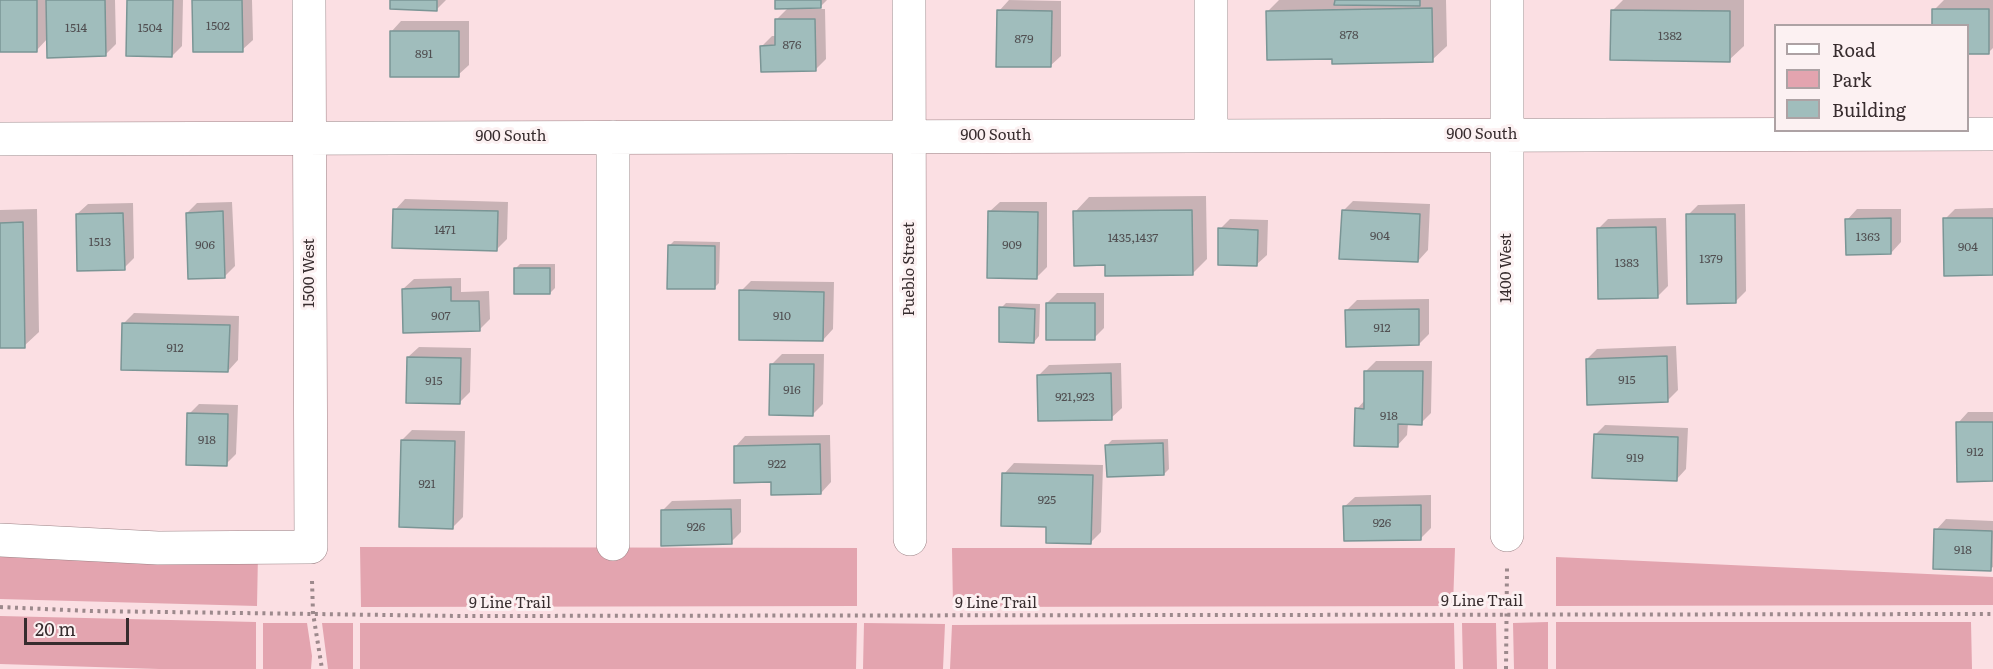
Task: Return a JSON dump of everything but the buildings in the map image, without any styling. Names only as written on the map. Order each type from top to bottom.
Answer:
[{"type":"street","name":"1500 West","points":[[309,0],[311,547]]},
{"type":"street","name":"Pueblo Street","points":[[909,0],[910,538]]},
{"type":"street","points":[[1211,0],[1211,136]]},
{"type":"street","name":"1400 West","points":[[1507,0],[1507,535]]},
{"type":"street","name":"900 South","points":[[0,139],[1993,134]]},
{"type":"street","points":[[612,137],[613,544]]},
{"type":"street","points":[[0,540],[158,549],[311,547]]},
{"type":"path","points":[[1506,669],[1507,535]]},
{"type":"path","points":[[311,547],[313,614],[322,669]]},
{"type":"path","name":"9 Line Trail","points":[[0,607],[462,616],[1993,614]]},
{"type":"green space","points":[[0,543],[258,554],[257,606],[0,599]]},
{"type":"green space","points":[[360,547],[857,548],[857,606],[361,607]]},
{"type":"green space","points":[[952,548],[1455,548],[1453,606],[953,607]]},
{"type":"green space","points":[[1556,557],[1993,577],[1993,605],[1556,606]]},
{"type":"green space","points":[[0,616],[256,622],[256,669],[159,669],[0,664]]},
{"type":"green space","points":[[1548,622],[1548,669],[1514,669],[1513,623]]},
{"type":"green space","points":[[1556,622],[1971,622],[1972,669],[1556,669]]},
{"type":"green space","points":[[263,623],[307,623],[312,656],[311,669],[263,669]]},
{"type":"green space","points":[[322,623],[353,623],[353,669],[328,669]]},
{"type":"green space","points":[[360,623],[857,623],[856,669],[360,669]]},
{"type":"green space","points":[[864,623],[945,624],[943,669],[863,669]]},
{"type":"green space","points":[[1454,623],[1455,669],[950,669],[952,625]]},
{"type":"green space","points":[[1462,623],[1496,623],[1497,669],[1463,669]]}]
